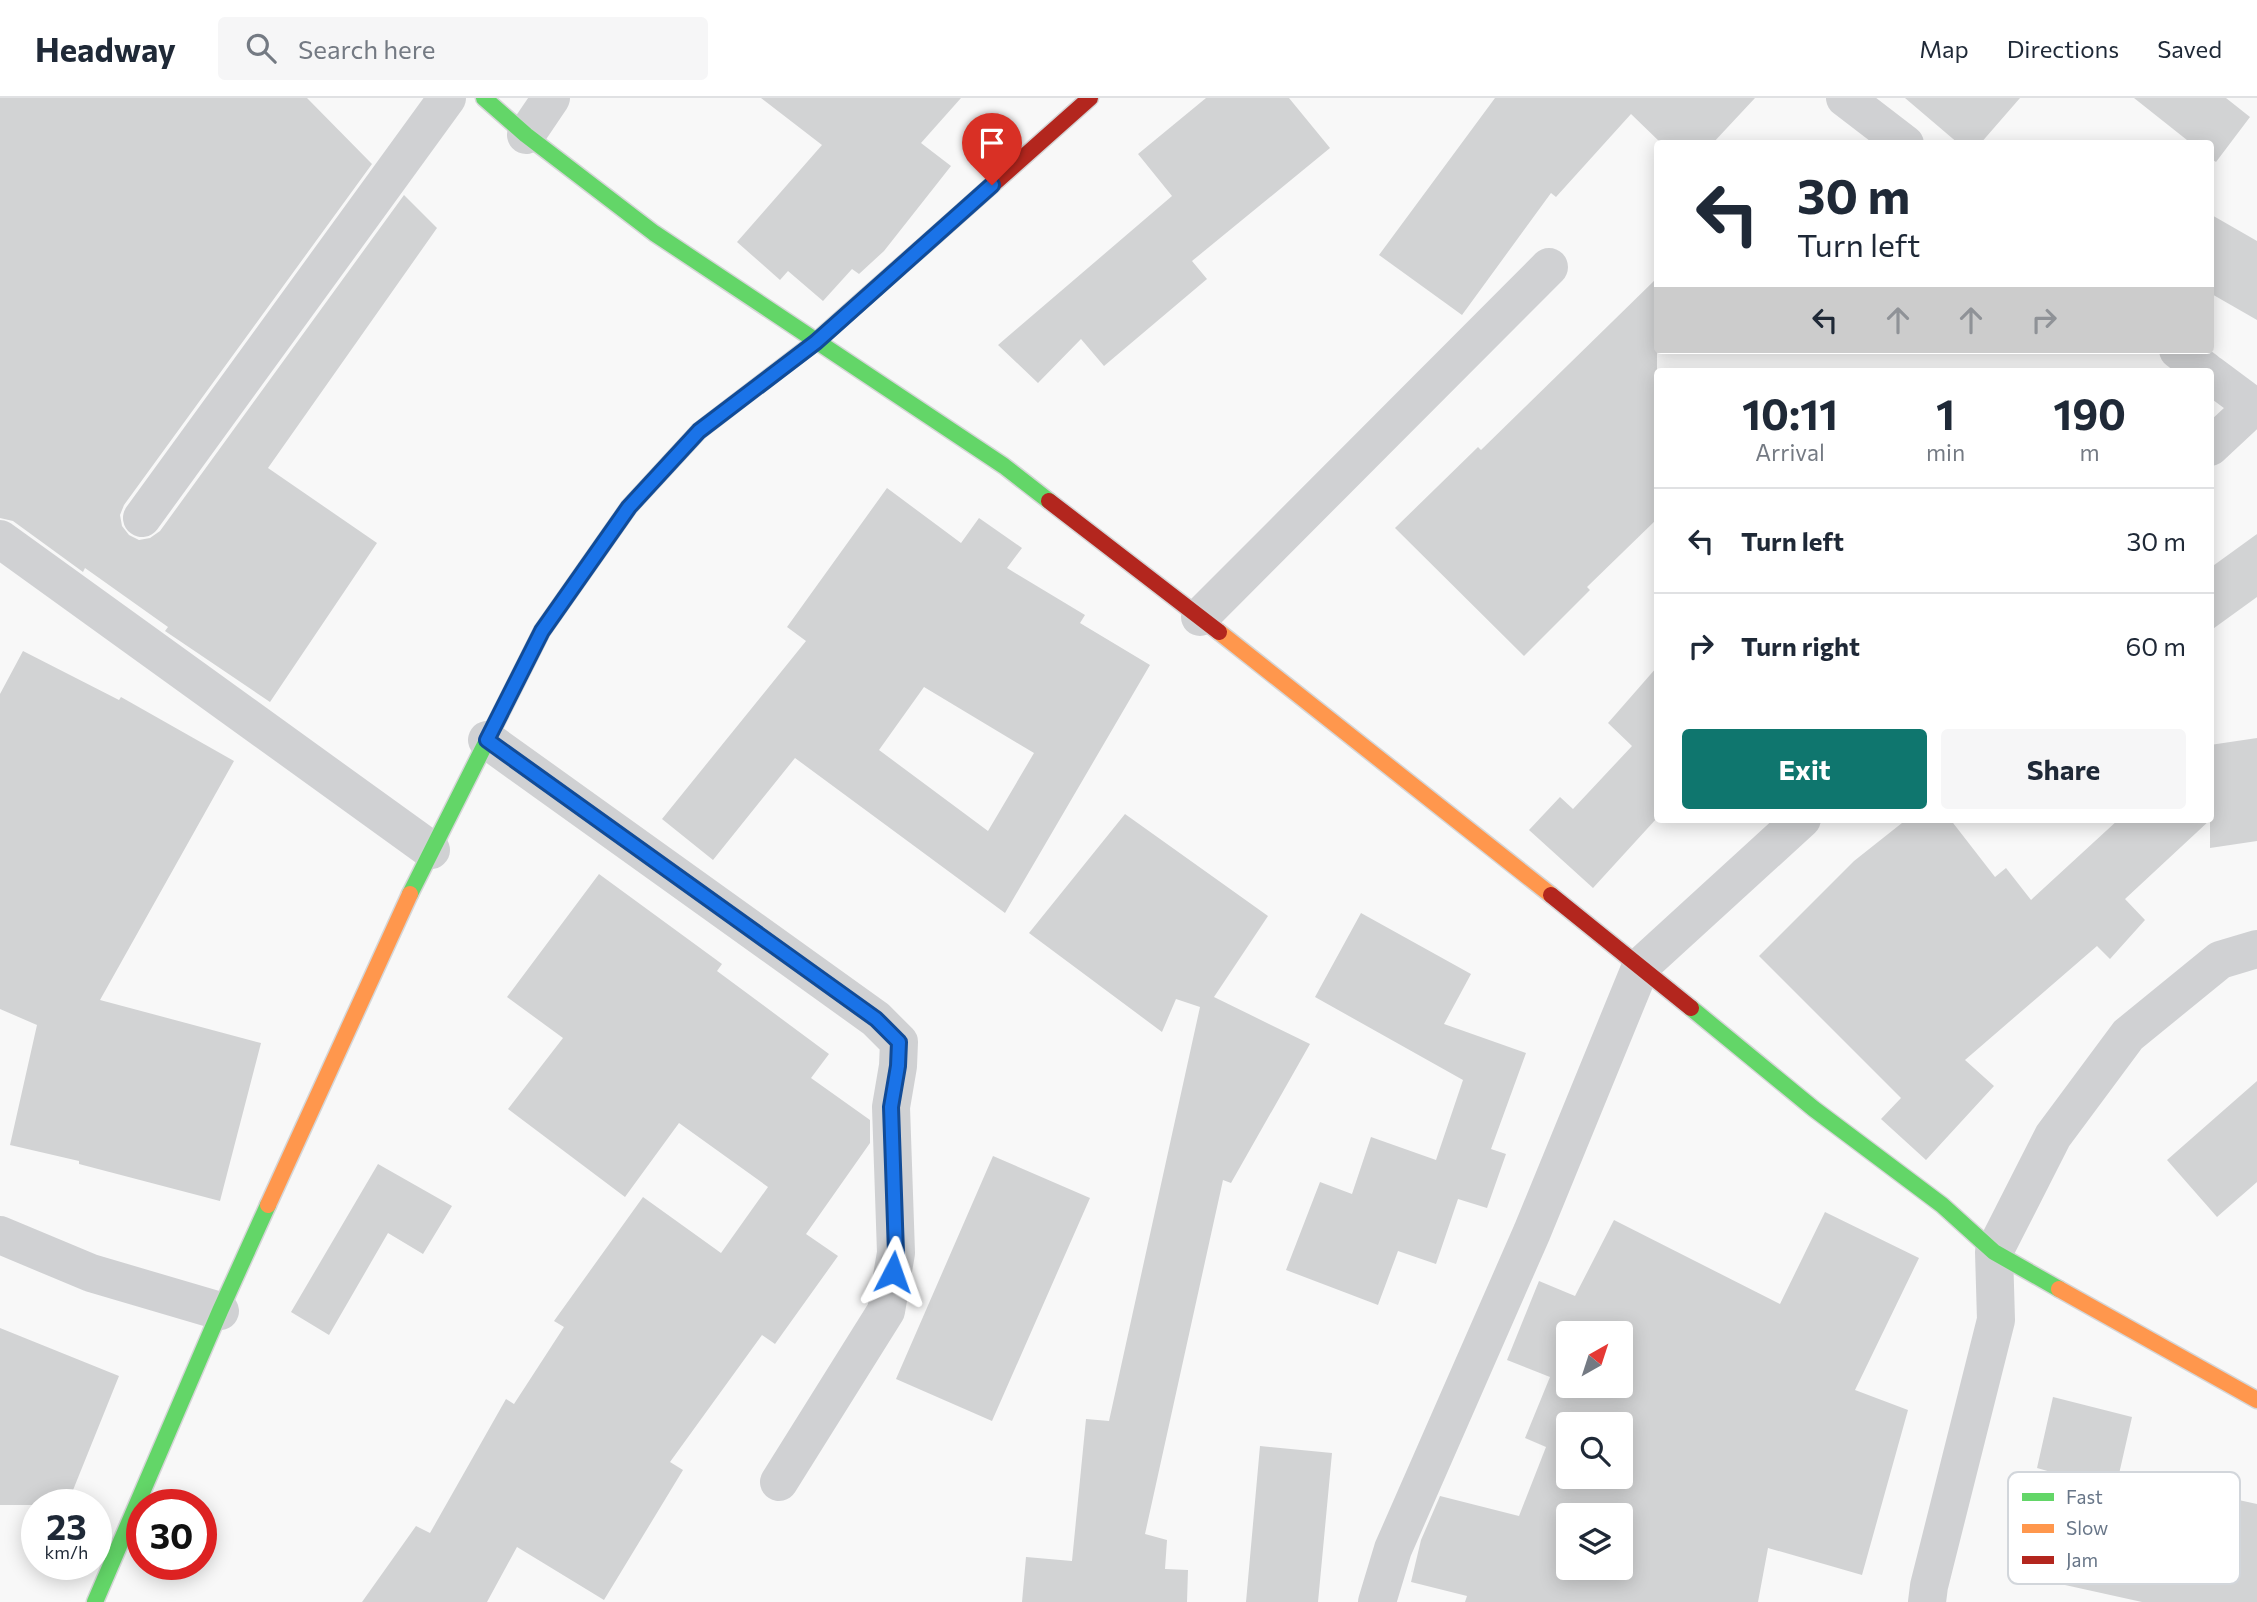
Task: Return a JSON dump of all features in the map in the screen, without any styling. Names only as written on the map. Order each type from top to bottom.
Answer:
[{"type":"street","points":[[142,518],[447,98]]},
{"type":"street","points":[[484,98],[526,135],[654,233],[1004,466],[1200,617],[1641,966],[1814,1110],[1942,1205],[1994,1252],[2257,1400]]},
{"type":"street","points":[[526,135],[551,98]]},
{"type":"street","points":[[95,1602],[219,1311],[431,850],[542,631],[629,507],[699,431],[816,342],[1090,98]]},
{"type":"street","points":[[1845,98],[1900,140]]},
{"type":"street","points":[[1200,617],[1549,267]]},
{"type":"street","points":[[2183,354],[2202,368]]},
{"type":"street","points":[[2214,377],[2255,408],[2214,444]]},
{"type":"street","points":[[0,539],[431,850]]},
{"type":"street","points":[[487,740],[876,1019],[899,1042],[891,1107],[896,1253],[886,1311],[779,1482]]},
{"type":"street","points":[[1377,1602],[1393,1549],[1532,1232],[1641,966],[1798,823]]},
{"type":"street","points":[[1927,1602],[1996,1320],[1994,1252],[2053,1136],[2128,1035],[2220,960],[2257,949]]},
{"type":"street","points":[[0,1234],[91,1273],[219,1311]]},
{"type":"building","points":[[0,98],[307,98],[372,164],[124,505],[120,515],[122,526],[129,535],[139,540],[150,538],[160,531],[404,195],[437,228],[268,468],[377,543],[270,702],[165,631],[168,627],[85,568],[83,572],[13,521],[0,518]]},
{"type":"building","points":[[761,98],[961,98],[921,143],[951,166],[884,251],[859,274],[852,269],[823,301],[788,271],[780,280],[737,242],[822,145]]},
{"type":"building","points":[[1206,98],[1289,98],[1330,148],[1192,261],[1207,279],[1104,366],[1081,339],[1038,383],[998,345],[1172,196],[1138,154]]},
{"type":"building","points":[[1495,98],[1755,98],[1716,140],[1658,140],[1631,114],[1556,197],[1551,193],[1462,315],[1379,255]]},
{"type":"building","points":[[1905,98],[2020,98],[1983,140],[1954,140]]},
{"type":"building","points":[[2134,98],[2226,98],[2250,117],[2216,162],[2214,140],[2187,140]]},
{"type":"building","points":[[2214,216],[2257,241],[2257,320],[2214,295]]},
{"type":"building","points":[[1654,281],[1654,354],[1657,354],[1657,368],[1654,368],[1654,522],[1587,587],[1590,590],[1524,656],[1395,528],[1478,447],[1481,450]]},
{"type":"building","points":[[887,488],[961,543],[979,518],[1022,548],[1007,568],[1085,615],[1080,623],[1150,665],[1005,913],[795,758],[713,860],[662,819],[806,641],[787,627]],"holes":[[[924,687],[1034,753],[988,831],[879,750]]]},
{"type":"building","points":[[2257,534],[2257,597],[2214,628],[2214,565]]},
{"type":"building","points":[[23,651],[119,700],[121,697],[234,761],[100,1000],[261,1043],[220,1201],[79,1164],[79,1161],[10,1145],[37,1025],[0,1009],[0,694]]},
{"type":"building","points":[[1654,670],[1654,821],[1593,888],[1529,830],[1560,797],[1573,809],[1632,746],[1608,723]]},
{"type":"building","points":[[2257,738],[2257,841],[2210,848],[2210,823],[2214,823],[2214,744]]},
{"type":"building","points":[[1125,814],[1268,916],[1214,997],[1310,1044],[1231,1183],[1223,1180],[1145,1534],[1167,1540],[1165,1569],[1188,1570],[1187,1602],[1022,1602],[1026,1557],[1072,1561],[1086,1419],[1109,1421],[1200,1007],[1176,999],[1162,1032],[1029,933]]},
{"type":"building","points":[[1902,823],[1953,823],[1995,877],[2006,868],[2031,900],[2115,823],[2207,823],[2125,899],[2145,920],[2110,959],[2097,946],[1965,1060],[1994,1086],[1926,1160],[1881,1119],[1901,1098],[1759,956],[1854,861]]},
{"type":"building","points":[[599,874],[722,964],[717,971],[829,1054],[811,1078],[870,1120],[870,1143],[806,1234],[838,1256],[775,1344],[762,1335],[670,1462],[683,1470],[604,1600],[517,1547],[487,1602],[362,1602],[416,1526],[430,1533],[506,1399],[514,1404],[564,1327],[554,1321],[643,1197],[721,1253],[768,1187],[679,1123],[625,1197],[508,1109],[563,1038],[507,997]]},
{"type":"building","points":[[1361,913],[1471,974],[1444,1024],[1526,1053],[1491,1149],[1506,1154],[1487,1208],[1458,1199],[1436,1264],[1398,1251],[1378,1305],[1286,1270],[1320,1182],[1352,1194],[1371,1137],[1436,1160],[1463,1080],[1315,997]]},
{"type":"building","points":[[2257,1081],[2257,1182],[2217,1217],[2167,1160]]},
{"type":"building","points":[[993,1156],[1090,1198],[992,1421],[896,1379]]},
{"type":"building","points":[[378,1164],[452,1206],[423,1254],[388,1233],[329,1335],[291,1312]]},
{"type":"building","points":[[1825,1212],[1919,1258],[1855,1390],[1908,1410],[1862,1575],[1768,1548],[1758,1602],[1465,1602],[1467,1596],[1411,1582],[1421,1540],[1440,1496],[1519,1516],[1546,1447],[1525,1438],[1550,1377],[1507,1360],[1539,1281],[1575,1296],[1614,1220],[1780,1304]]},
{"type":"building","points":[[0,1328],[119,1376],[73,1489],[21,1489],[21,1505],[0,1505]]},
{"type":"building","points":[[2053,1397],[2132,1417],[2119,1472],[2051,1472],[2037,1468]]},
{"type":"building","points":[[1260,1446],[1332,1453],[1318,1602],[1246,1602]]},
{"type":"building","points":[[2240,1500],[2257,1504],[2257,1602],[2142,1602],[2063,1584],[2240,1584]]},
{"type":"traffic: fast","points":[[484,98],[526,135],[654,233],[1004,466],[1049,501]]},
{"type":"traffic: fast","points":[[410,894],[542,631],[629,507],[699,431],[815,342],[919,250]]},
{"type":"traffic: fast","points":[[1691,1008],[1814,1109],[1942,1205],[1994,1252],[2059,1289]]},
{"type":"traffic: fast","points":[[95,1602],[268,1205]]},
{"type":"traffic: slow","points":[[1219,632],[1551,895]]},
{"type":"traffic: slow","points":[[268,1205],[410,894]]},
{"type":"traffic: slow","points":[[2059,1289],[2257,1400]]},
{"type":"traffic: jam","points":[[919,250],[1090,98]]},
{"type":"traffic: jam","points":[[1049,501],[1219,632]]},
{"type":"traffic: jam","points":[[1551,895],[1691,1008]]},
{"type":"route","points":[[893,1272],[896,1253],[891,1107],[899,1042],[876,1019],[487,740],[542,631],[629,507],[699,431],[816,342],[992,185]]}]
